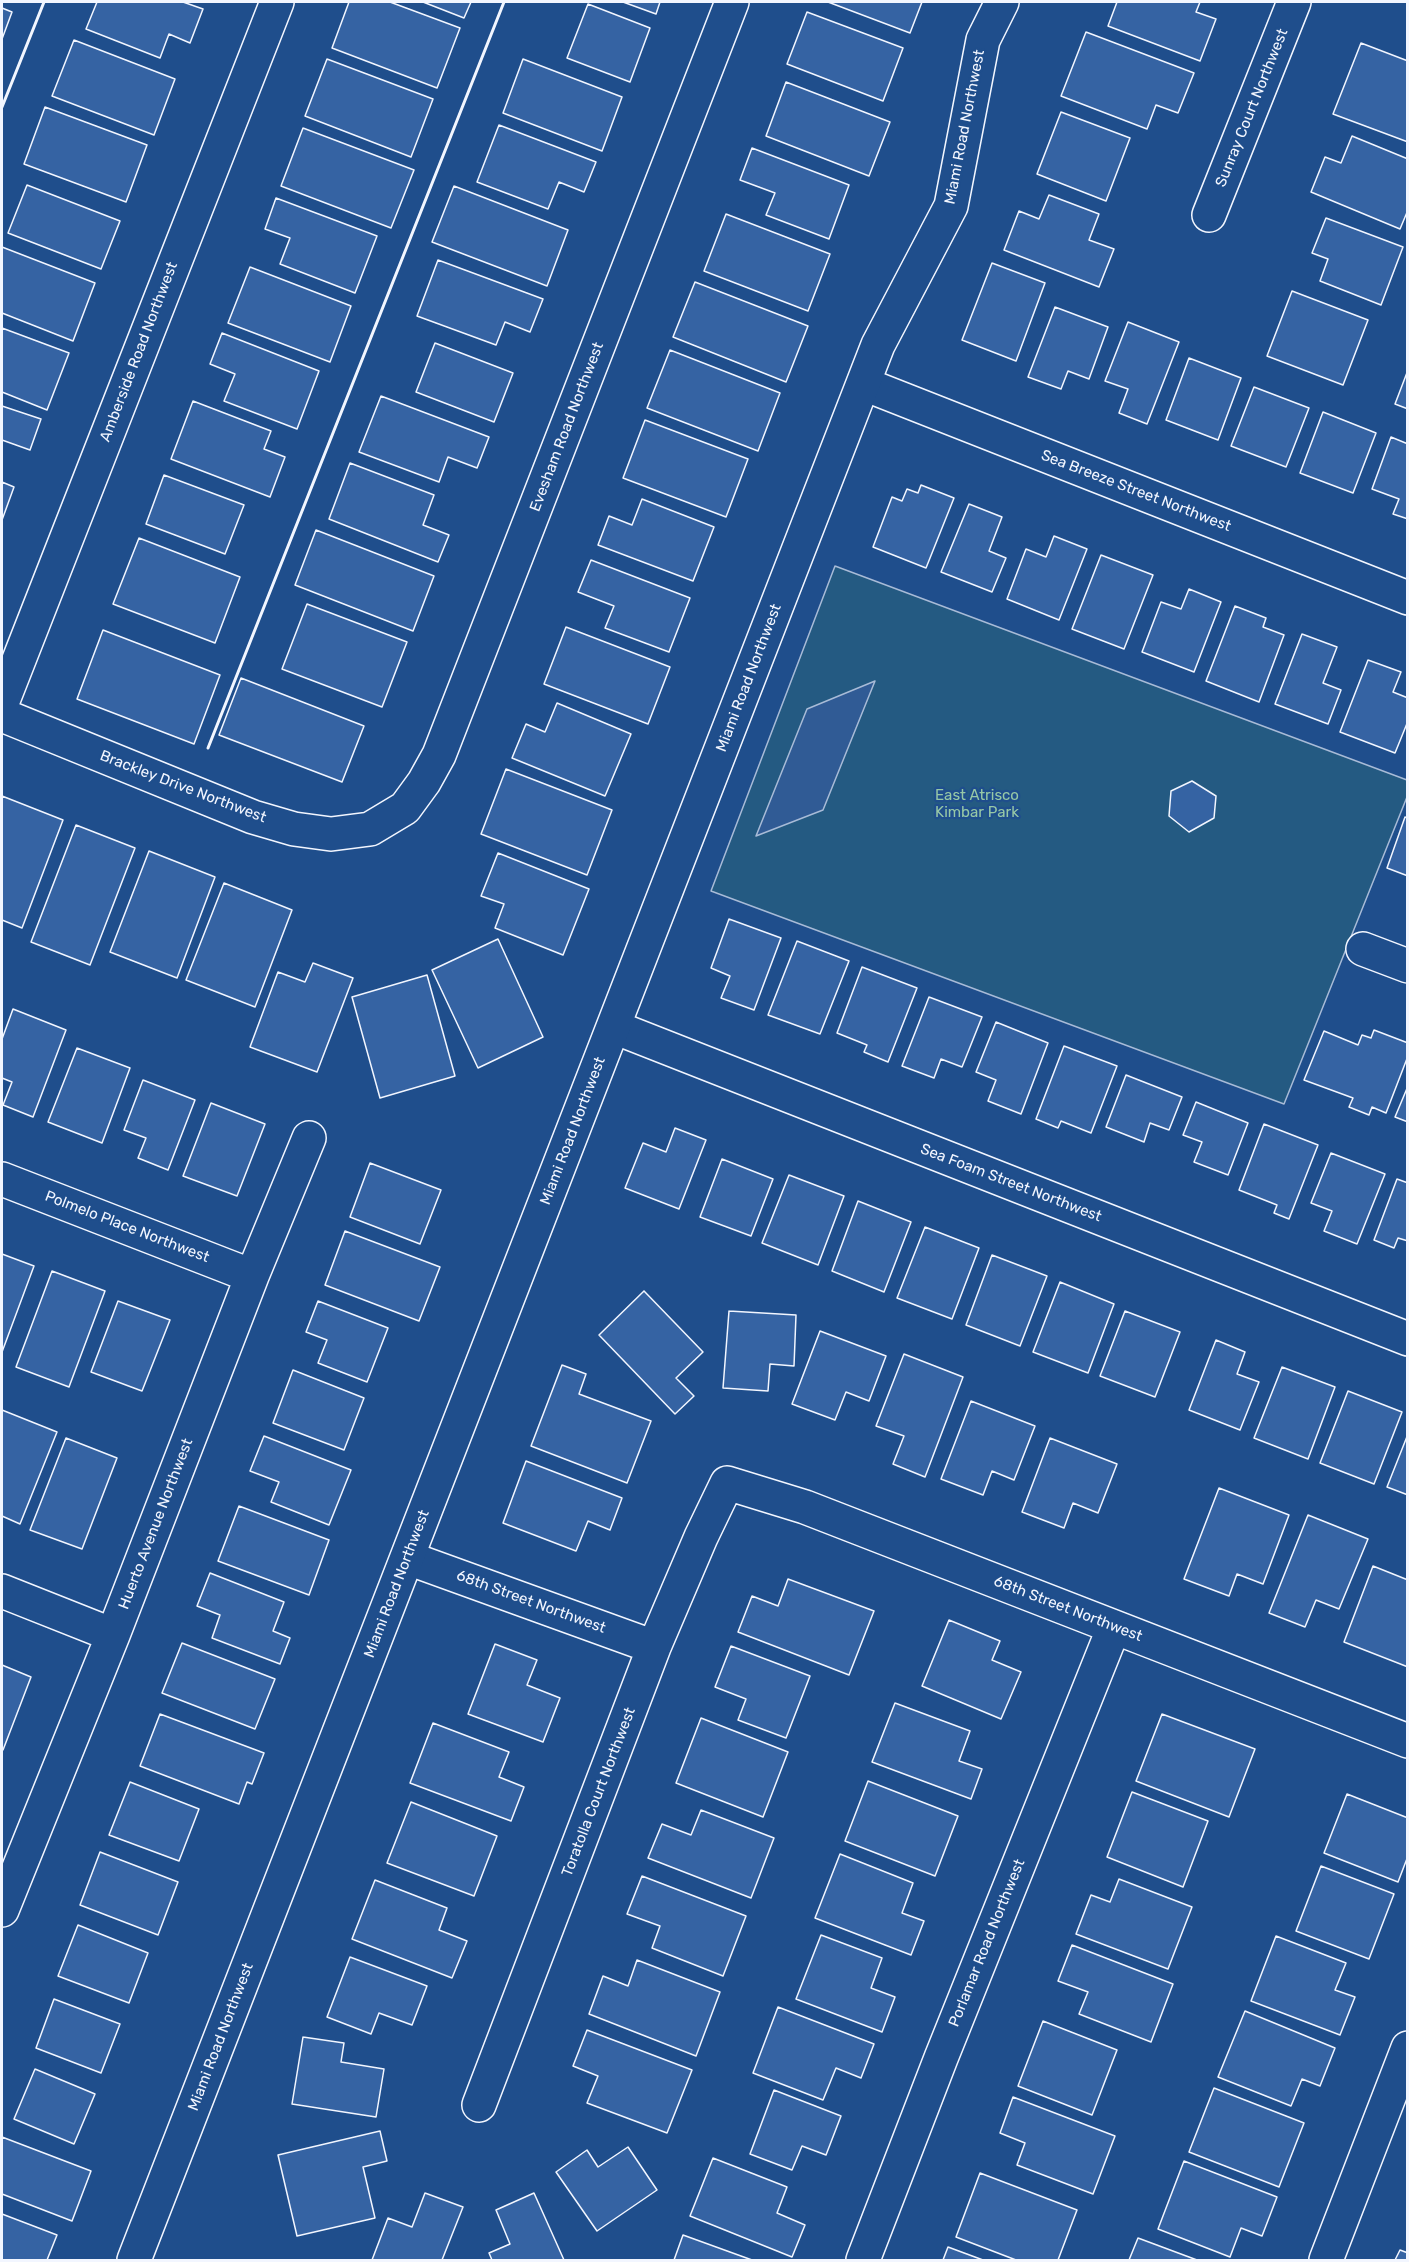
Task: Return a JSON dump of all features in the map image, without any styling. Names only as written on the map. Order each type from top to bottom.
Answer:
[{"type":"street","name":"Amberside Road Northwest","points":[[2,703],[277,2]]},
{"type":"street","name":"Evesham Road Northwest","points":[[370,829],[405,808],[439,755],[732,2]]},
{"type":"street","name":"Miami Road Northwest","points":[[134,2260],[878,345],[951,206],[983,40],[1002,2]]},
{"type":"street","name":"Sunray Court Northwest","points":[[1209,215],[1294,2]]},
{"type":"street","name":"Sea Breeze Street Northwest","points":[[864,384],[1407,598]]},
{"type":"street","name":"Brackley Drive Northwest","points":[[2,715],[253,817],[294,829],[331,834],[370,829]]},
{"type":"street","points":[[1363,949],[1407,966]]},
{"type":"street","name":"Sea Foam Street Northwest","points":[[614,1027],[1407,1339]]},
{"type":"street","name":"Huerto Avenue Northwest","points":[[2,1910],[113,1635],[252,1276],[309,1138]]},
{"type":"street","name":"Polmelo Place Northwest","points":[[2,1179],[252,1276]]},
{"type":"street","name":"68th Street Northwest","points":[[727,1483],[805,1507],[1407,1741]]},
{"type":"street","name":"Toratolla Court Northwest","points":[[478,2104],[654,1647],[727,1483]]},
{"type":"street","name":"68th Street Northwest","points":[[408,1558],[654,1647]]},
{"type":"street","points":[[2,1591],[113,1635]]},
{"type":"street","name":"Porlamar Road Northwest","points":[[863,2260],[941,2058],[1114,1627]]},
{"type":"street","points":[[1326,2260],[1407,2048]]},
{"type":"green space","name":"East Atrisco Kimbar Park","points":[[835,566],[1407,780],[1407,797],[1284,1104],[711,891]]},
{"type":"shaded area","points":[[875,681],[823,810],[756,836],[807,709]]},
{"type":"building","points":[[97,2],[183,2],[203,9],[190,43],[169,34],[160,58],[86,29]]},
{"type":"building","points":[[349,2],[390,2],[460,28],[437,88],[332,48]]},
{"type":"building","points":[[423,2],[471,2],[464,18]]},
{"type":"building","points":[[623,2],[660,2],[656,14]]},
{"type":"building","points":[[828,2],[922,2],[910,33]]},
{"type":"building","points":[[1117,2],[1200,2],[1196,12],[1216,19],[1200,61],[1108,26]]},
{"type":"building","points":[[588,4],[650,28],[630,82],[567,58]]},
{"type":"building","points":[[2,8],[12,12],[2,39]]},
{"type":"building","points":[[807,12],[903,48],[883,101],[787,64]]},
{"type":"building","points":[[1086,32],[1194,73],[1178,113],[1156,105],[1147,129],[1061,96]]},
{"type":"building","points":[[74,40],[175,79],[154,135],[52,96]]},
{"type":"building","points":[[1361,43],[1408,61],[1408,142],[1333,114]]},
{"type":"building","points":[[327,59],[433,99],[411,157],[305,116]]},
{"type":"building","points":[[523,59],[622,97],[602,151],[503,113]]},
{"type":"building","points":[[786,82],[890,122],[869,176],[766,136]]},
{"type":"building","points":[[45,107],[147,145],[126,202],[24,164]]},
{"type":"building","points":[[1061,112],[1130,138],[1106,201],[1037,174]]},
{"type":"building","points":[[499,125],[596,162],[584,192],[559,182],[548,209],[477,182]]},
{"type":"building","points":[[303,128],[414,170],[391,228],[281,186]]},
{"type":"building","points":[[1352,136],[1408,159],[1408,210],[1400,229],[1311,192],[1325,157],[1341,163]]},
{"type":"building","points":[[752,148],[849,185],[829,239],[766,215],[775,193],[740,180]]},
{"type":"building","points":[[27,185],[120,221],[101,269],[8,233]]},
{"type":"building","points":[[454,186],[568,230],[547,286],[432,242]]},
{"type":"building","points":[[1049,195],[1099,214],[1089,240],[1114,249],[1099,287],[1004,250],[1019,211],[1039,219]]},
{"type":"building","points":[[276,198],[377,236],[355,293],[280,264],[290,238],[265,229]]},
{"type":"building","points":[[726,214],[830,254],[808,311],[704,271]]},
{"type":"building","points":[[1326,218],[1403,247],[1381,305],[1320,281],[1328,259],[1312,253]]},
{"type":"building","points":[[2,247],[95,283],[73,341],[2,313]]},
{"type":"building","points":[[438,260],[543,299],[530,332],[505,322],[496,345],[417,316]]},
{"type":"building","points":[[992,263],[1045,283],[1016,361],[962,340]]},
{"type":"building","points":[[250,267],[351,306],[330,362],[228,323]]},
{"type":"building","points":[[695,282],[808,326],[786,382],[673,337]]},
{"type":"building","points":[[1292,291],[1368,320],[1343,385],[1267,356]]},
{"type":"building","points":[[1055,307],[1108,327],[1089,379],[1068,371],[1061,389],[1028,377]]},
{"type":"building","points":[[1128,322],[1179,342],[1147,424],[1119,413],[1128,389],[1105,381]]},
{"type":"building","points":[[2,328],[69,353],[47,410],[2,392]]},
{"type":"building","points":[[222,333],[319,371],[297,429],[224,401],[235,374],[210,364]]},
{"type":"building","points":[[435,343],[513,373],[494,422],[416,392]]},
{"type":"building","points":[[670,350],[780,393],[758,451],[647,408]]},
{"type":"building","points":[[1189,358],[1241,378],[1218,440],[1166,420]]},
{"type":"building","points":[[1408,370],[1408,409],[1395,404]]},
{"type":"building","points":[[1254,387],[1309,408],[1286,467],[1231,446]]},
{"type":"building","points":[[381,396],[489,437],[477,468],[448,457],[439,482],[359,452]]},
{"type":"building","points":[[193,401],[271,431],[264,449],[285,457],[270,497],[171,459]]},
{"type":"building","points":[[2,406],[41,419],[30,450],[2,440]]},
{"type":"building","points":[[1323,412],[1376,433],[1353,493],[1300,473]]},
{"type":"building","points":[[645,420],[748,459],[726,517],[623,478]]},
{"type":"building","points":[[1391,437],[1408,444],[1408,519],[1393,514],[1399,499],[1372,489]]},
{"type":"building","points":[[350,463],[434,495],[423,525],[449,535],[438,562],[329,519]]},
{"type":"building","points":[[164,475],[244,505],[225,554],[146,524]]},
{"type":"building","points":[[2,482],[14,487],[2,520]]},
{"type":"building","points":[[921,485],[954,498],[926,568],[873,547],[892,497],[902,501],[907,489],[918,493]]},
{"type":"building","points":[[642,499],[714,527],[693,581],[598,545],[609,516],[632,525]]},
{"type":"building","points":[[969,504],[1002,517],[989,551],[1006,558],[992,592],[941,572]]},
{"type":"building","points":[[316,530],[434,576],[413,631],[295,585]]},
{"type":"building","points":[[1054,536],[1087,549],[1059,620],[1007,599],[1026,549],[1046,557]]},
{"type":"building","points":[[139,538],[240,577],[215,643],[113,604]]},
{"type":"building","points":[[1101,555],[1153,575],[1124,649],[1072,629]]},
{"type":"building","points":[[591,560],[690,598],[669,652],[605,628],[614,606],[578,592]]},
{"type":"building","points":[[1189,589],[1221,602],[1194,672],[1142,652],[1161,602],[1181,609]]},
{"type":"building","points":[[307,604],[407,642],[382,707],[282,669]]},
{"type":"building","points":[[1235,606],[1266,618],[1263,627],[1284,635],[1259,702],[1206,681]]},
{"type":"building","points":[[566,627],[670,667],[648,724],[544,684]]},
{"type":"building","points":[[103,630],[220,675],[194,744],[77,699]]},
{"type":"building","points":[[1302,634],[1337,647],[1323,683],[1341,690],[1328,724],[1275,704]]},
{"type":"building","points":[[1368,660],[1401,672],[1393,692],[1408,698],[1408,721],[1395,753],[1340,732]]},
{"type":"building","points":[[241,678],[364,726],[342,782],[219,735]]},
{"type":"building","points":[[557,703],[631,734],[605,796],[512,758],[526,724],[545,732]]},
{"type":"building","points":[[506,769],[612,810],[587,875],[481,834]]},
{"type":"building","points":[[1192,781],[1216,796],[1214,818],[1189,832],[1169,816],[1171,791]]},
{"type":"building","points":[[2,796],[63,820],[22,928],[2,920]]},
{"type":"building","points":[[1405,817],[1408,818],[1408,876],[1387,868]]},
{"type":"building","points":[[76,825],[135,848],[90,965],[31,942]]},
{"type":"building","points":[[149,851],[215,877],[177,978],[110,952]]},
{"type":"building","points":[[498,853],[589,889],[563,955],[495,928],[504,904],[481,896]]},
{"type":"building","points":[[224,883],[292,910],[255,1007],[186,980]]},
{"type":"building","points":[[729,919],[781,938],[754,1010],[721,998],[730,976],[711,968]]},
{"type":"building","points":[[498,939],[543,1037],[478,1068],[432,970]]},
{"type":"building","points":[[797,941],[849,961],[820,1034],[768,1015]]},
{"type":"building","points":[[313,963],[353,978],[317,1072],[250,1047],[278,972],[305,982]]},
{"type":"building","points":[[862,967],[917,988],[888,1062],[864,1052],[867,1045],[837,1033]]},
{"type":"building","points":[[427,975],[455,1076],[380,1098],[352,997]]},
{"type":"building","points":[[929,997],[982,1017],[962,1067],[941,1059],[934,1078],[902,1066]]},
{"type":"building","points":[[13,1009],[66,1030],[33,1117],[3,1105],[12,1082],[2,1078],[2,1039]]},
{"type":"building","points":[[996,1022],[1048,1043],[1021,1114],[988,1101],[996,1080],[976,1072]]},
{"type":"building","points":[[1374,1030],[1408,1043],[1408,1056],[1386,1113],[1372,1107],[1369,1115],[1349,1107],[1353,1098],[1304,1080],[1324,1031],[1358,1045],[1362,1035],[1371,1038]]},
{"type":"building","points":[[1064,1046],[1117,1066],[1091,1133],[1061,1121],[1058,1128],[1036,1119]]},
{"type":"building","points":[[77,1048],[130,1068],[102,1143],[48,1122]]},
{"type":"building","points":[[1126,1075],[1182,1097],[1169,1130],[1150,1123],[1144,1142],[1106,1127]]},
{"type":"building","points":[[143,1080],[195,1100],[168,1170],[138,1158],[146,1138],[124,1130]]},
{"type":"building","points":[[1408,1086],[1408,1122],[1395,1117]]},
{"type":"building","points":[[1196,1102],[1248,1123],[1228,1175],[1194,1162],[1202,1142],[1183,1135]]},
{"type":"building","points":[[211,1103],[265,1124],[237,1196],[183,1176]]},
{"type":"building","points":[[1264,1124],[1318,1145],[1289,1219],[1274,1213],[1277,1205],[1239,1190]]},
{"type":"building","points":[[675,1128],[706,1140],[679,1209],[625,1188],[643,1143],[666,1152]]},
{"type":"building","points":[[1331,1153],[1385,1174],[1357,1244],[1324,1231],[1332,1211],[1311,1203]]},
{"type":"building","points":[[722,1159],[773,1179],[751,1236],[700,1217]]},
{"type":"building","points":[[370,1163],[441,1190],[420,1244],[350,1217]]},
{"type":"building","points":[[789,1175],[844,1196],[818,1265],[762,1243]]},
{"type":"building","points":[[1397,1179],[1408,1183],[1408,1241],[1398,1238],[1394,1248],[1374,1240]]},
{"type":"building","points":[[858,1201],[911,1222],[884,1292],[832,1271]]},
{"type":"building","points":[[925,1227],[979,1248],[952,1319],[897,1298]]},
{"type":"building","points":[[345,1231],[440,1267],[419,1321],[325,1285]]},
{"type":"building","points":[[2,1254],[34,1266],[2,1352]]},
{"type":"building","points":[[992,1255],[1047,1276],[1020,1346],[966,1325]]},
{"type":"building","points":[[52,1271],[105,1291],[69,1387],[16,1367]]},
{"type":"building","points":[[1060,1282],[1114,1304],[1088,1373],[1033,1352]]},
{"type":"building","points":[[644,1291],[703,1352],[676,1378],[694,1396],[675,1414],[599,1335]]},
{"type":"building","points":[[118,1301],[170,1320],[142,1391],[91,1372]]},
{"type":"building","points":[[318,1301],[388,1328],[367,1382],[318,1363],[327,1340],[306,1332]]},
{"type":"building","points":[[729,1311],[796,1315],[794,1366],[770,1364],[768,1391],[723,1388]]},
{"type":"building","points":[[1125,1311],[1180,1332],[1155,1397],[1100,1376]]},
{"type":"building","points":[[820,1331],[886,1356],[869,1401],[846,1392],[835,1420],[792,1404]]},
{"type":"building","points":[[1216,1340],[1245,1352],[1237,1374],[1259,1382],[1240,1430],[1189,1410]]},
{"type":"building","points":[[904,1354],[963,1377],[925,1477],[893,1464],[904,1436],[876,1426]]},
{"type":"building","points":[[562,1365],[586,1374],[579,1394],[651,1421],[627,1483],[531,1446]]},
{"type":"building","points":[[1282,1367],[1335,1387],[1308,1459],[1254,1438]]},
{"type":"building","points":[[293,1370],[364,1398],[344,1450],[273,1423]]},
{"type":"building","points":[[1348,1391],[1402,1412],[1374,1484],[1320,1463]]},
{"type":"building","points":[[971,1401],[1035,1426],[1014,1480],[992,1471],[983,1495],[941,1479]]},
{"type":"building","points":[[2,1410],[57,1432],[20,1524],[2,1516]]},
{"type":"building","points":[[1408,1434],[1408,1495],[1387,1487]]},
{"type":"building","points":[[264,1436],[351,1470],[329,1525],[271,1502],[279,1482],[250,1471]]},
{"type":"building","points":[[66,1438],[117,1458],[82,1549],[30,1530]]},
{"type":"building","points":[[1050,1438],[1117,1464],[1098,1513],[1073,1503],[1064,1528],[1022,1512]]},
{"type":"building","points":[[526,1461],[622,1498],[610,1530],[588,1521],[576,1551],[503,1523]]},
{"type":"building","points":[[1219,1488],[1289,1515],[1263,1584],[1237,1574],[1229,1596],[1184,1579]]},
{"type":"building","points":[[239,1506],[329,1540],[309,1595],[218,1561]]},
{"type":"building","points":[[1308,1515],[1368,1539],[1339,1609],[1316,1600],[1305,1627],[1269,1613]]},
{"type":"building","points":[[1373,1566],[1408,1580],[1408,1667],[1344,1642]]},
{"type":"building","points":[[210,1573],[284,1602],[273,1631],[290,1638],[280,1664],[212,1638],[220,1615],[197,1606]]},
{"type":"building","points":[[788,1579],[874,1611],[849,1675],[738,1632],[752,1596],[778,1606]]},
{"type":"building","points":[[949,1620],[1000,1641],[992,1660],[1021,1672],[1001,1719],[922,1686]]},
{"type":"building","points":[[182,1643],[275,1679],[255,1729],[162,1693]]},
{"type":"building","points":[[495,1644],[537,1660],[527,1685],[560,1698],[543,1742],[468,1714]]},
{"type":"building","points":[[731,1646],[810,1676],[786,1738],[738,1720],[746,1699],[715,1687]]},
{"type":"building","points":[[2,1665],[31,1677],[3,1750],[2,1750]]},
{"type":"building","points":[[895,1703],[970,1731],[959,1761],[982,1769],[971,1799],[872,1762]]},
{"type":"building","points":[[160,1714],[264,1753],[252,1784],[247,1782],[239,1804],[140,1766]]},
{"type":"building","points":[[1162,1714],[1255,1749],[1229,1817],[1136,1781]]},
{"type":"building","points":[[701,1718],[788,1752],[763,1817],[676,1783]]},
{"type":"building","points":[[433,1723],[509,1752],[499,1777],[524,1787],[511,1821],[410,1783]]},
{"type":"building","points":[[868,1781],[958,1816],[935,1876],[845,1841]]},
{"type":"building","points":[[130,1782],[199,1809],[179,1861],[109,1835]]},
{"type":"building","points":[[1132,1792],[1208,1821],[1183,1887],[1107,1857]]},
{"type":"building","points":[[1347,1794],[1408,1818],[1408,1856],[1398,1882],[1324,1853]]},
{"type":"building","points":[[411,1802],[497,1836],[474,1896],[387,1863]]},
{"type":"building","points":[[701,1810],[774,1838],[751,1898],[648,1858],[662,1824],[691,1835]]},
{"type":"building","points":[[100,1852],[178,1882],[158,1935],[80,1905]]},
{"type":"building","points":[[840,1854],[913,1883],[902,1913],[924,1921],[911,1955],[815,1918]]},
{"type":"building","points":[[1321,1866],[1394,1894],[1369,1959],[1296,1931]]},
{"type":"building","points":[[642,1876],[746,1916],[723,1976],[652,1948],[660,1926],[627,1914]]},
{"type":"building","points":[[1119,1879],[1192,1907],[1168,1969],[1076,1934],[1091,1895],[1110,1902]]},
{"type":"building","points":[[375,1880],[447,1908],[439,1930],[467,1941],[452,1978],[352,1939]]},
{"type":"building","points":[[78,1925],[148,1953],[129,2003],[58,1976]]},
{"type":"building","points":[[821,1935],[882,1958],[871,1988],[895,1997],[882,2032],[796,1999]]},
{"type":"building","points":[[1276,1936],[1346,1963],[1335,1990],[1355,1997],[1340,2035],[1251,2001]]},
{"type":"building","points":[[1072,1945],[1173,1984],[1151,2042],[1079,2014],[1088,1992],[1058,1981]]},
{"type":"building","points":[[350,1957],[427,1986],[412,2025],[379,2013],[371,2034],[327,2017]]},
{"type":"building","points":[[637,1960],[720,1992],[696,2056],[589,2014],[603,1976],[628,1986]]},
{"type":"building","points":[[54,1999],[120,2024],[101,2073],[36,2048]]},
{"type":"building","points":[[778,2007],[874,2044],[861,2078],[836,2068],[823,2100],[753,2073]]},
{"type":"building","points":[[1245,2011],[1335,2048],[1320,2086],[1302,2079],[1291,2106],[1218,2077]]},
{"type":"building","points":[[1043,2021],[1117,2050],[1092,2115],[1018,2086]]},
{"type":"building","points":[[587,2030],[692,2070],[667,2133],[587,2103],[598,2076],[573,2066]]},
{"type":"building","points":[[303,2037],[344,2043],[341,2062],[384,2069],[376,2117],[292,2104]]},
{"type":"building","points":[[35,2069],[95,2094],[74,2144],[14,2119]]},
{"type":"building","points":[[1214,2088],[1304,2123],[1279,2187],[1189,2152]]},
{"type":"building","points":[[774,2090],[841,2116],[826,2155],[802,2146],[792,2170],[750,2154]]},
{"type":"building","points":[[1013,2097],[1115,2136],[1093,2194],[1017,2165],[1025,2143],[1000,2133]]},
{"type":"building","points":[[380,2131],[387,2161],[363,2167],[375,2218],[297,2236],[278,2155]]},
{"type":"building","points":[[2,2137],[91,2171],[72,2221],[2,2194]]},
{"type":"building","points":[[628,2147],[657,2190],[597,2231],[556,2172],[587,2150],[598,2167]]},
{"type":"building","points":[[713,2158],[787,2187],[777,2213],[805,2225],[792,2257],[690,2216]]},
{"type":"building","points":[[1184,2161],[1277,2197],[1262,2236],[1241,2228],[1230,2257],[1158,2229]]},
{"type":"building","points":[[980,2173],[1077,2210],[1058,2260],[1016,2260],[956,2237]]},
{"type":"building","points":[[425,2193],[463,2207],[442,2260],[372,2260],[388,2218],[412,2227]]},
{"type":"building","points":[[534,2193],[564,2260],[492,2260],[489,2253],[510,2244],[496,2210]]},
{"type":"building","points":[[2,2214],[57,2235],[47,2260],[2,2260]]},
{"type":"building","points":[[683,2235],[752,2260],[674,2260]]},
{"type":"building","points":[[1138,2238],[1197,2260],[1129,2260]]},
{"type":"building","points":[[948,2247],[983,2260],[943,2260]]},
{"type":"building","points":[[1400,2250],[1408,2253],[1408,2260],[1395,2260]]},
{"type":"wall","points":[[2,107],[44,2]]},
{"type":"wall","points":[[208,748],[504,2]]}]
